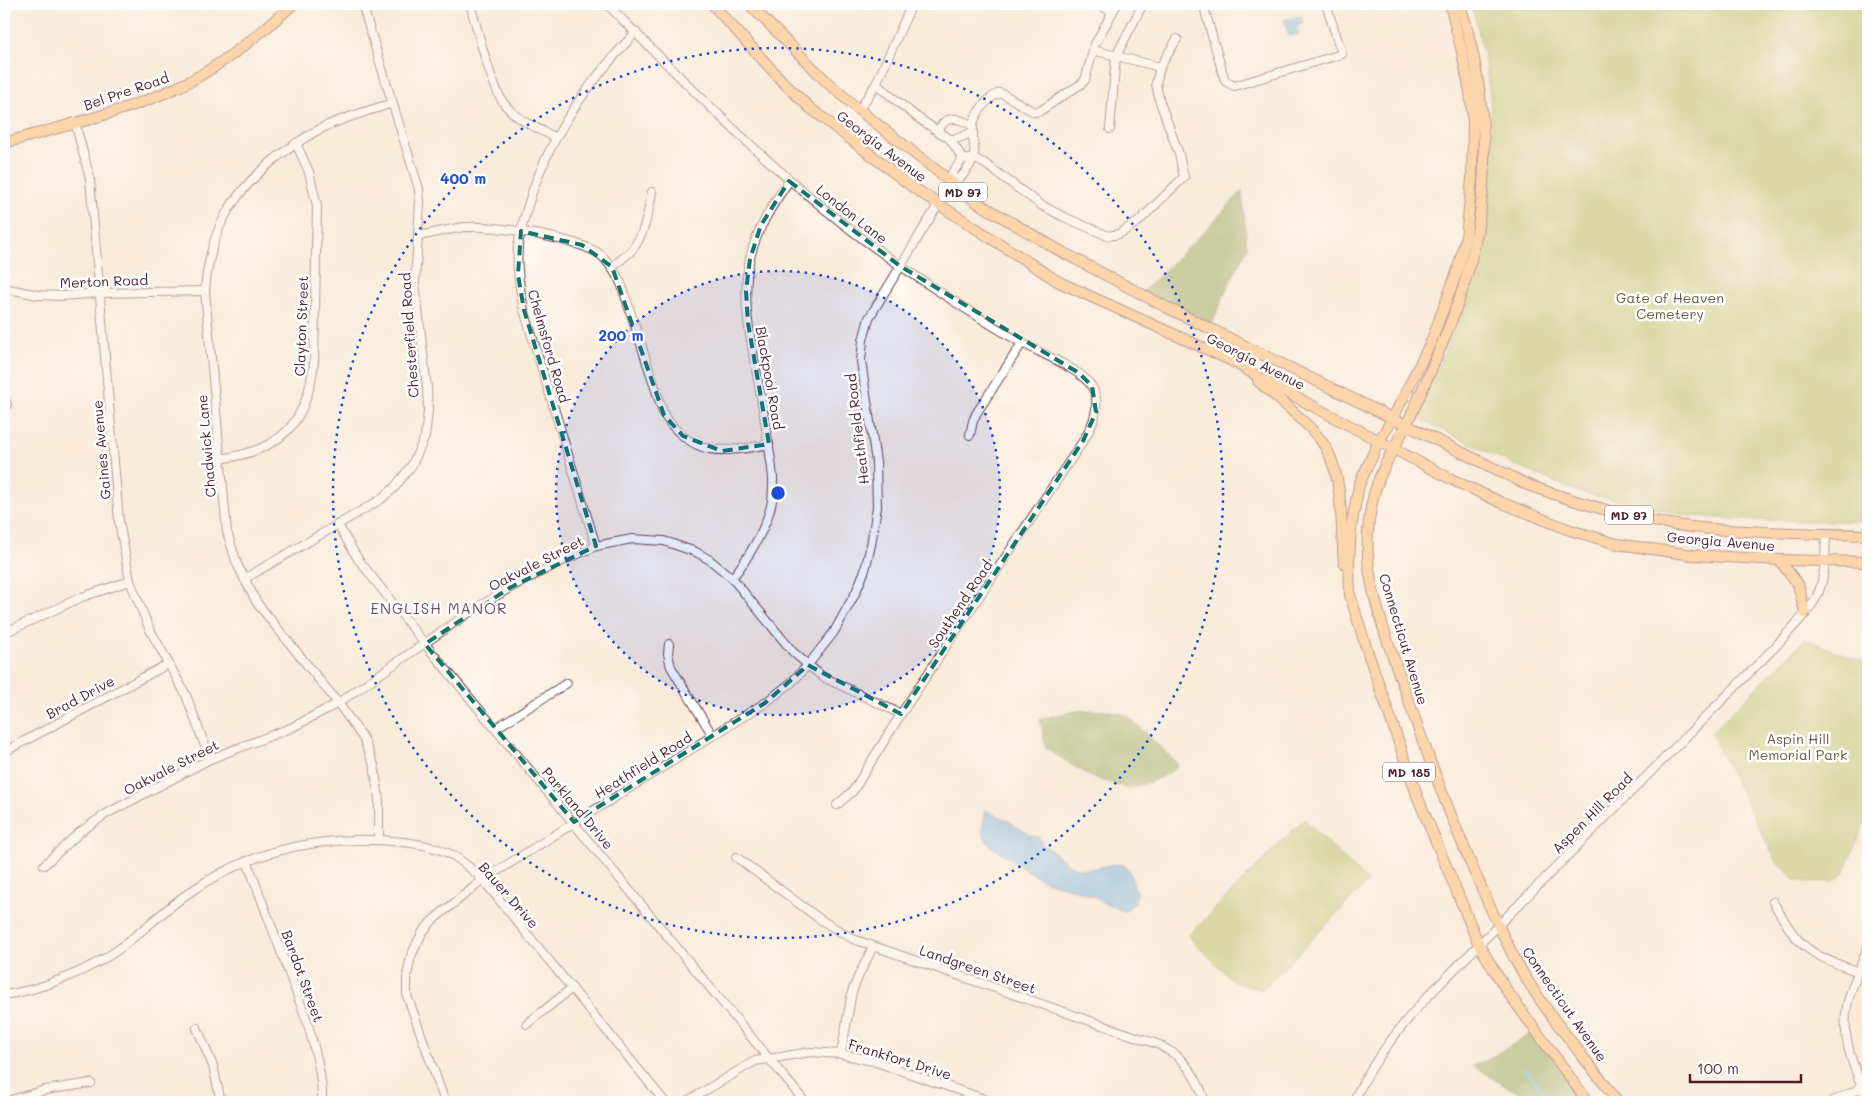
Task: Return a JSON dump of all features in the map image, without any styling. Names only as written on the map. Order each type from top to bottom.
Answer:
[{"type":"main road","name":"Bel Pre Road","points":[[4,143],[136,104],[180,86],[218,64],[293,4]]},
{"type":"main road","name":"Georgia Avenue","points":[[712,4],[810,108],[938,205],[1059,282],[1230,360],[1393,449],[1500,502],[1570,530],[1617,544],[1693,555],[1824,562],[1868,562]]},
{"type":"main road","name":"Georgia Avenue","points":[[749,4],[827,82],[859,110],[978,203],[1062,252],[1166,307],[1528,485],[1566,498],[1657,522],[1700,528],[1868,535]]},
{"type":"main road","points":[[1393,418],[1431,342],[1458,269],[1466,236],[1472,179],[1473,122],[1464,60],[1450,4]]},
{"type":"main road","name":"Connecticut Avenue","points":[[1460,4],[1472,50],[1483,122],[1483,192],[1478,228],[1453,319],[1375,490],[1368,524],[1369,564],[1372,584],[1392,654],[1425,747],[1451,817],[1498,926],[1530,984],[1618,1102]]},
{"type":"main road","points":[[1244,368],[1321,440],[1332,461],[1337,480],[1344,568],[1350,595]]},
{"type":"main road","name":"MD 185","points":[[1393,418],[1365,470],[1356,498],[1350,546],[1350,595],[1368,654],[1418,798],[1479,945],[1507,991],[1588,1102]]},
{"type":"main road","points":[[1779,560],[1798,584],[1805,613]]},
{"type":"street","name":"Chesterfield Road","points":[[244,579],[380,500],[394,488],[412,465],[425,437],[428,411],[427,388],[415,283],[420,202],[419,189],[362,4]]},
{"type":"street","points":[[470,4],[496,89],[505,105],[529,124],[555,137]]},
{"type":"street","name":"London Lane","points":[[608,4],[728,125],[789,181],[842,224],[900,266],[1022,343],[1079,373],[1092,386],[1096,398],[1096,412]]},
{"type":"street","points":[[859,110],[876,84],[912,4]]},
{"type":"street","points":[[1098,4],[1112,12]]},
{"type":"street","points":[[951,182],[960,179],[975,159],[973,129],[975,118],[993,96],[999,93],[1034,112],[1040,111],[1085,80],[1093,50],[1117,4]]},
{"type":"street","points":[[1110,129],[1116,56],[1143,4]]},
{"type":"street","points":[[1202,4],[1225,81],[1234,86],[1342,54],[1326,4]]},
{"type":"street","name":"Chelmsford Road","points":[[596,546],[524,310],[518,275],[518,247],[520,231],[535,182],[555,137],[584,92],[607,63],[636,32]]},
{"type":"street","points":[[876,84],[938,132],[950,139],[963,159],[975,159],[984,163],[1031,199],[1064,217],[1108,236],[1119,234],[1147,214],[1184,177],[1179,154],[1160,102],[1156,84],[1160,67],[1177,39]]},
{"type":"street","points":[[1093,50],[1160,67]]},
{"type":"street","name":"Chadwick Lane","points":[[379,840],[379,799],[374,765],[363,738],[338,703],[257,604],[244,579],[226,532],[205,292],[211,250],[218,231],[228,209],[241,190],[255,175],[296,143],[336,122],[393,103]]},
{"type":"street","points":[[938,132],[942,124],[947,120],[955,118],[960,119],[973,129]]},
{"type":"street","name":"Gaines Avenue","points":[[75,122],[90,178],[119,521],[130,580],[148,628],[186,695],[210,758]]},
{"type":"street","points":[[950,139],[959,138],[973,129]]},
{"type":"street","name":"Clayton Street","points":[[219,459],[243,456],[258,451],[277,440],[294,423],[302,410],[311,387],[314,362],[317,206],[309,172],[296,143]]},
{"type":"street","name":"Heathfield Road","points":[[446,1102],[412,1011],[408,995],[407,976],[410,956],[422,932],[433,920],[483,880],[765,703],[808,665],[834,632],[856,592],[865,570],[877,507],[876,462],[861,360],[863,340],[869,318],[938,205],[951,182],[952,173],[963,159]]},
{"type":"street","name":"Blackpool Road","points":[[732,578],[743,566],[753,547],[772,502],[773,477],[769,444],[748,323],[746,291],[750,259],[761,225],[789,181]]},
{"type":"street","points":[[612,267],[639,240],[645,224],[652,192]]},
{"type":"street","points":[[418,236],[468,227],[520,231],[582,245],[600,255],[612,267],[621,283],[664,415],[675,430],[697,445],[716,450],[738,450],[769,444]]},
{"type":"street","name":"Merton Road","points":[[4,288],[38,295],[62,296],[100,293],[205,292]]},
{"type":"street","points":[[970,435],[972,421],[1022,343]]},
{"type":"street","points":[[4,396],[7,402],[4,410]]},
{"type":"street","name":"Southend Road","points":[[837,805],[852,791],[901,714],[1083,441],[1090,430],[1096,412]]},
{"type":"street","name":"Parkland Drive","points":[[338,525],[358,559],[425,644],[805,1102]]},
{"type":"street","name":"Aspen Hill Road","points":[[1353,1102],[1372,1067],[1394,1034],[1426,998],[1777,644],[1813,604],[1820,589],[1826,534]]},
{"type":"street","name":"Oakvale Street","points":[[44,865],[80,832],[106,814],[210,758],[293,727],[338,703],[467,614],[511,587],[596,546],[632,539],[664,541],[696,552],[710,560],[732,578],[793,652],[808,665],[823,676],[901,714]]},
{"type":"street","points":[[4,633],[82,597],[130,580]]},
{"type":"street","points":[[669,644],[668,654],[671,667],[713,736]]},
{"type":"street","name":"Brad Drive","points":[[4,752],[168,664]]},
{"type":"street","points":[[496,728],[567,684]]},
{"type":"street","name":"Bauer Drive","points":[[4,995],[34,989],[72,975],[118,950],[190,892],[219,874],[247,861],[279,850],[318,842],[379,840],[409,843],[444,851],[460,859],[483,880],[666,1102]]},
{"type":"street","name":"Landgreen Street","points":[[736,857],[821,920],[853,939],[1160,1045],[1178,1057],[1193,1074],[1204,1097],[1204,1102]]},
{"type":"street","name":"Bardot Street","points":[[247,861],[307,1021],[323,1092],[322,1102]]},
{"type":"street","points":[[1773,902],[1790,931],[1806,947],[1824,958],[1858,972]]},
{"type":"street","points":[[841,1054],[852,992],[873,946]]},
{"type":"street","points":[[1868,947],[1848,1004],[1846,1036],[1850,1056],[1865,1086],[1868,1100]]},
{"type":"street","points":[[527,1024],[572,988]]},
{"type":"street","points":[[197,1028],[213,1066],[222,1102]]},
{"type":"street","name":"Frankfort Drive","points":[[686,1102],[755,1061],[811,1052],[841,1054],[873,1061],[993,1102]]},
{"type":"street","points":[[4,1102],[44,1090],[91,1083]]},
{"type":"street","points":[[1831,1102],[1865,1086]]},
{"type":"highlighted area","points":[[789,181],[900,266],[1079,373],[1092,386],[1096,412],[1083,441],[901,714],[808,665],[765,703],[574,822],[425,644],[511,587],[596,546],[524,310],[518,275],[521,231],[582,245],[612,267],[664,415],[683,436],[722,451],[769,444],[748,323],[746,291],[750,259],[761,225]]},
{"type":"green space","name":"Gate of Heaven Cemetery","points":[[1471,4],[1868,4],[1868,522],[1751,520],[1691,516],[1578,492],[1508,462],[1422,420],[1419,409],[1455,327],[1474,276],[1491,178],[1492,121],[1490,92]]},
{"type":"green space","points":[[1242,191],[1247,249],[1227,288],[1210,329],[1141,293],[1202,234]]},
{"type":"green space","name":"Aspin Hill Memorial Park","points":[[1805,639],[1868,664],[1868,814],[1844,873],[1834,881],[1813,883],[1795,880],[1776,861],[1711,733]]},
{"type":"green space","points":[[1081,710],[1110,711],[1127,715],[1178,764],[1172,771],[1155,780],[1128,789],[1089,776],[1046,748],[1040,719]]},
{"type":"green space","points":[[1304,819],[1368,882],[1262,990],[1234,982],[1188,936]]},
{"type":"green space","points":[[1535,1031],[1588,1102],[1537,1102],[1502,1084],[1472,1065],[1485,1061]]},
{"type":"water","points":[[1301,16],[1303,23],[1296,27],[1299,34],[1289,36],[1284,20]]},
{"type":"water","points":[[986,810],[1027,833],[1039,837],[1042,845],[1076,868],[1092,869],[1118,864],[1124,865],[1129,870],[1137,895],[1134,903],[1127,910],[1123,911],[1103,903],[1093,896],[1042,880],[986,841],[982,830]]},
{"type":"waterway","points":[[1525,1068],[1550,1102]]},
{"type":"district","name":"ENGLISH MANOR","points":[[439,608]]}]
